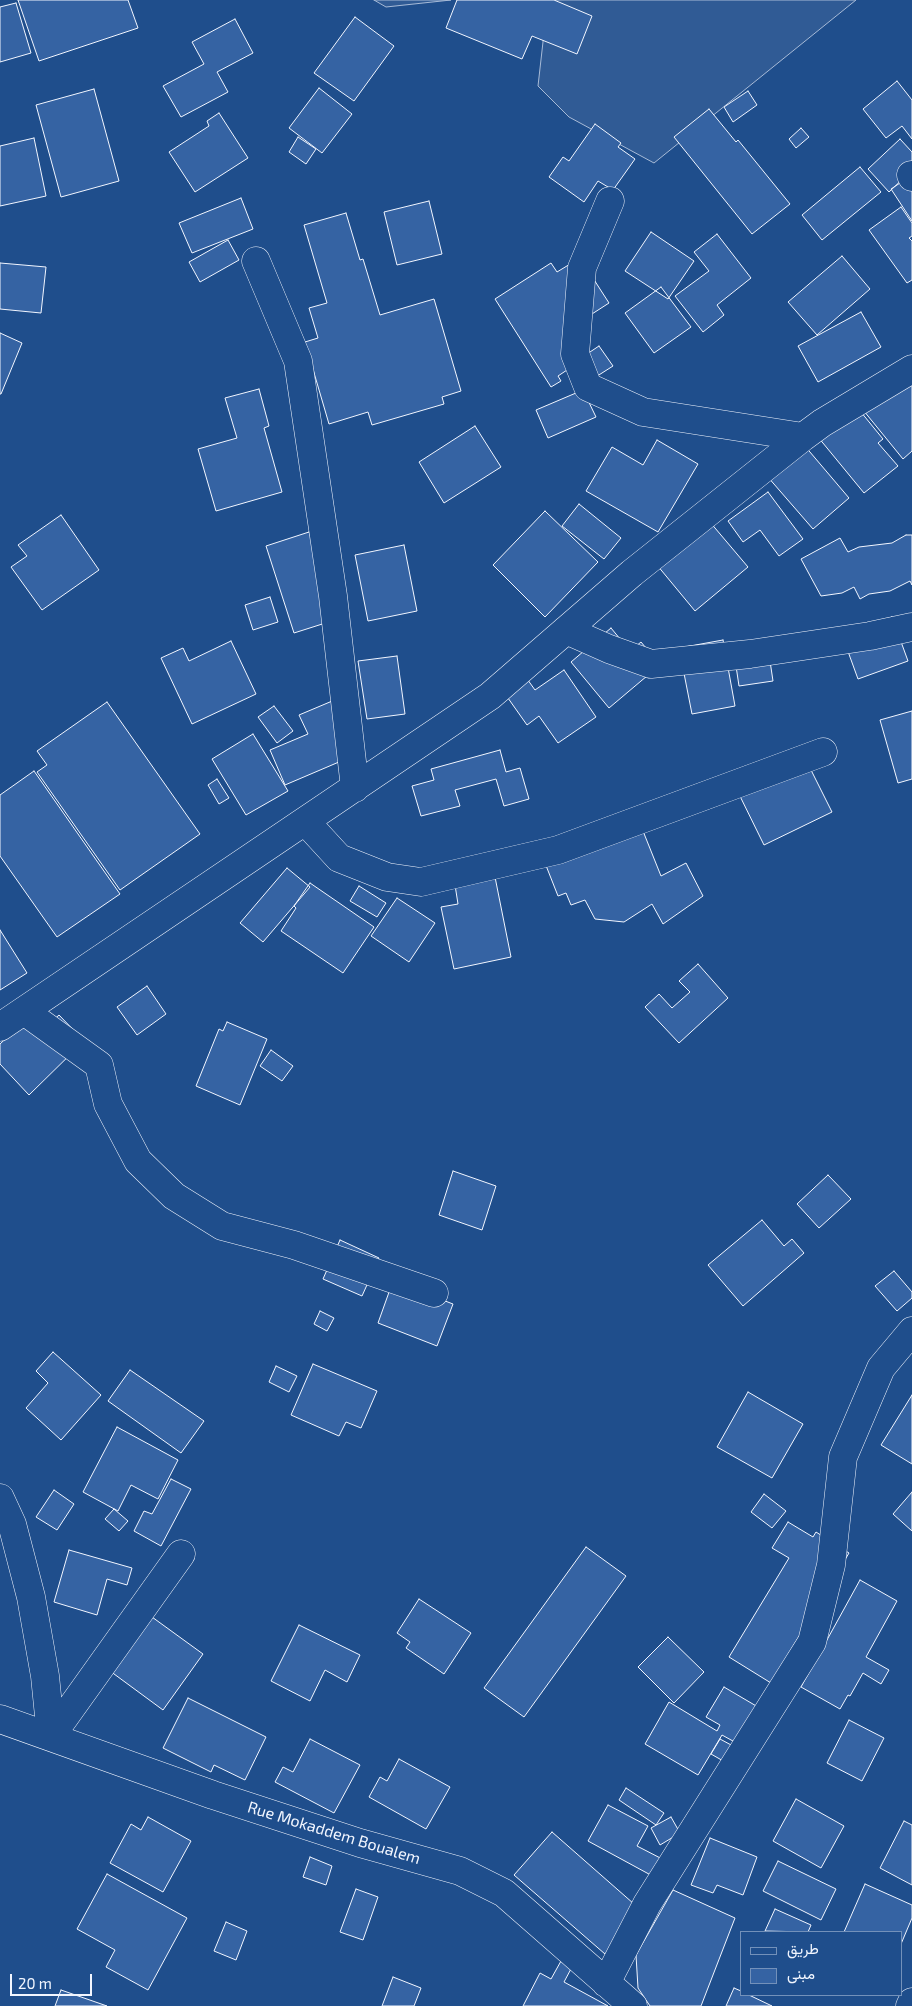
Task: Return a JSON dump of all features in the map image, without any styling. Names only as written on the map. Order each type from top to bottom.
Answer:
[{"type":"street","points":[[610,200],[582,268],[575,354],[588,387],[643,412],[803,437]]},
{"type":"street","points":[[256,260],[298,361],[333,596],[355,788]]},
{"type":"street","points":[[0,1027],[490,696],[632,573],[803,437],[822,423],[912,369]]},
{"type":"street","points":[[566,630],[609,649],[651,664],[750,654],[870,636],[912,627]]},
{"type":"street","points":[[306,822],[339,858],[388,877],[421,882],[558,850],[823,752]]},
{"type":"street","points":[[24,1011],[99,1065],[108,1104],[138,1161],[174,1196],[222,1226],[294,1245],[434,1292]]},
{"type":"street","points":[[606,1984],[647,1904],[812,1642],[831,1565],[843,1457],[881,1368],[912,1330]]},
{"type":"street","points":[[0,1498],[12,1524],[31,1597],[46,1676],[51,1736]]},
{"type":"street","points":[[51,1736],[181,1554]]},
{"type":"street","name":"Rue Mokaddem Boualem","points":[[0,1719],[214,1795],[360,1843],[460,1871],[504,1893],[633,2006]]},
{"type":"street","points":[[910,2006],[912,2002]]},
{"type":"shaded area","points":[[374,0],[451,0],[386,7]]},
{"type":"shaded area","points":[[475,0],[856,0],[654,163],[569,117],[538,86],[544,33]]},
{"type":"building","points":[[18,0],[128,0],[138,28],[39,61]]},
{"type":"building","points":[[457,0],[554,0],[592,16],[577,54],[532,36],[522,59],[446,28]]},
{"type":"building","points":[[16,3],[31,53],[0,62],[0,7]]},
{"type":"building","points":[[355,17],[394,46],[354,101],[314,73]]},
{"type":"building","points":[[235,19],[253,53],[217,72],[228,92],[181,117],[163,86],[204,64],[192,42]]},
{"type":"building","points":[[897,81],[912,100],[912,139],[902,126],[886,138],[863,109]]},
{"type":"building","points":[[319,88],[352,114],[322,153],[289,128]]},
{"type":"building","points":[[94,89],[119,181],[61,197],[36,105]]},
{"type":"building","points":[[748,91],[757,105],[733,122],[724,107]]},
{"type":"building","points":[[709,109],[736,142],[738,140],[790,204],[752,234],[674,137]]},
{"type":"building","points":[[219,113],[248,158],[195,192],[169,152],[209,126],[207,121]]},
{"type":"building","points":[[595,124],[621,143],[618,147],[635,159],[613,190],[598,181],[584,202],[549,177],[563,157],[569,161]]},
{"type":"building","points":[[801,128],[809,137],[796,148],[789,139]]},
{"type":"building","points":[[298,137],[316,149],[306,164],[289,152]]},
{"type":"building","points":[[34,138],[46,196],[0,206],[0,146]]},
{"type":"building","points":[[900,139],[912,152],[912,170],[889,192],[868,169]]},
{"type":"building","points":[[860,167],[881,192],[822,240],[802,215]]},
{"type":"building","points":[[912,175],[912,221],[891,189]]},
{"type":"building","points":[[241,198],[253,229],[192,253],[179,223]]},
{"type":"building","points":[[429,201],[442,254],[397,265],[384,212]]},
{"type":"building","points":[[901,207],[912,223],[912,236],[909,238],[912,241],[912,280],[907,283],[869,230]]},
{"type":"building","points":[[346,213],[360,260],[363,259],[380,315],[434,299],[461,391],[442,397],[444,404],[372,425],[368,412],[329,424],[305,342],[318,338],[309,308],[327,303],[304,225]]},
{"type":"building","points":[[651,232],[694,261],[668,299],[625,271]]},
{"type":"building","points":[[717,234],[751,278],[717,305],[724,315],[703,332],[675,296],[709,271],[694,252]]},
{"type":"building","points":[[228,240],[239,260],[200,282],[189,262]]},
{"type":"building","points":[[842,256],[870,289],[817,335],[788,302]]},
{"type":"building","points":[[580,258],[609,303],[564,332],[582,360],[558,376],[561,381],[551,387],[495,299],[551,263],[557,272]]},
{"type":"building","points":[[0,263],[46,267],[41,313],[0,309]]},
{"type":"building","points":[[661,287],[691,327],[654,353],[625,313]]},
{"type":"building","points":[[861,312],[881,347],[818,382],[798,346]]},
{"type":"building","points":[[0,333],[22,343],[1,394],[0,394]]},
{"type":"building","points":[[599,346],[613,366],[591,380],[578,360]]},
{"type":"building","points":[[912,362],[912,451],[903,459],[859,405]]},
{"type":"building","points":[[259,389],[269,426],[264,428],[282,492],[216,511],[198,449],[237,438],[225,398]]},
{"type":"building","points":[[583,390],[596,417],[548,438],[536,410]]},
{"type":"building","points":[[856,406],[883,439],[878,443],[898,466],[864,493],[818,437]]},
{"type":"building","points":[[475,426],[501,467],[444,503],[419,462]]},
{"type":"building","points":[[657,440],[698,464],[658,532],[586,491],[612,447],[643,465]]},
{"type":"building","points":[[804,445],[849,498],[813,529],[767,476]]},
{"type":"building","points":[[768,492],[803,539],[779,556],[760,530],[743,542],[728,521]]},
{"type":"building","points":[[579,504],[621,538],[604,559],[562,526]]},
{"type":"building","points":[[545,511],[598,562],[545,617],[493,565]]},
{"type":"building","points":[[61,515],[99,570],[42,610],[11,567],[27,556],[18,545]]},
{"type":"building","points":[[704,515],[748,567],[695,611],[652,559]]},
{"type":"building","points":[[309,532],[338,619],[294,633],[266,546]]},
{"type":"building","points":[[906,535],[912,535],[912,585],[910,581],[890,591],[869,594],[860,599],[854,587],[842,593],[821,596],[801,559],[840,538],[848,552],[859,547],[892,543]]},
{"type":"building","points":[[404,545],[417,611],[368,621],[355,555]]},
{"type":"building","points":[[270,597],[278,622],[253,630],[245,605]]},
{"type":"building","points":[[892,617],[908,661],[858,679],[842,635]]},
{"type":"building","points":[[611,628],[630,651],[641,642],[660,665],[609,708],[571,662]]},
{"type":"building","points":[[723,640],[735,706],[692,714],[679,648]]},
{"type":"building","points":[[231,641],[256,694],[192,724],[161,658],[183,648],[189,661]]},
{"type":"building","points":[[767,641],[773,681],[739,686],[733,646]]},
{"type":"building","points":[[397,656],[405,714],[367,719],[358,661]]},
{"type":"building","points":[[564,670],[596,717],[558,743],[539,716],[527,725],[503,691],[525,676],[535,690]]},
{"type":"building","points":[[337,699],[360,753],[285,785],[270,750],[308,734],[299,715]]},
{"type":"building","points":[[107,702],[200,834],[120,890],[37,772],[47,765],[37,751]]},
{"type":"building","points":[[274,706],[293,731],[277,743],[258,717]]},
{"type":"building","points":[[912,711],[912,779],[898,783],[880,720]]},
{"type":"building","points":[[253,734],[288,791],[246,815],[212,759]]},
{"type":"building","points":[[500,750],[506,772],[520,768],[529,799],[504,806],[496,779],[455,790],[460,806],[421,816],[412,786],[434,780],[431,769]]},
{"type":"building","points":[[802,752],[832,812],[764,845],[734,784]]},
{"type":"building","points":[[34,771],[120,894],[57,937],[0,856],[0,795]]},
{"type":"building","points":[[217,779],[229,798],[219,804],[208,785]]},
{"type":"building","points":[[641,826],[661,876],[686,863],[703,896],[663,924],[652,904],[624,922],[595,919],[585,900],[571,905],[566,893],[558,896],[545,863]]},
{"type":"building","points":[[287,868],[310,887],[263,942],[240,923]]},
{"type":"building","points":[[495,877],[511,957],[454,969],[441,907],[458,904],[455,885]]},
{"type":"building","points":[[310,883],[374,927],[343,973],[281,931],[296,908],[294,906]]},
{"type":"building","points":[[359,886],[386,903],[377,917],[350,901]]},
{"type":"building","points":[[397,898],[435,923],[409,962],[371,936]]},
{"type":"building","points":[[0,930],[27,973],[0,990]]},
{"type":"building","points":[[698,964],[728,998],[679,1043],[645,1007],[659,994],[672,1008],[690,992],[679,981]]},
{"type":"building","points":[[147,986],[166,1014],[137,1035],[117,1007]]},
{"type":"building","points":[[35,1011],[48,1025],[59,1015],[84,1041],[29,1095],[0,1064],[0,1044]]},
{"type":"building","points":[[227,1022],[267,1039],[240,1105],[196,1086],[219,1029],[223,1031]]},
{"type":"building","points":[[271,1050],[293,1066],[282,1081],[260,1066]]},
{"type":"building","points":[[453,1171],[496,1186],[482,1230],[439,1215]]},
{"type":"building","points":[[828,1175],[851,1199],[819,1228],[797,1204]]},
{"type":"building","points":[[762,1220],[784,1246],[792,1239],[804,1253],[743,1306],[708,1265]]},
{"type":"building","points":[[340,1240],[379,1258],[362,1296],[323,1279]]},
{"type":"building","points":[[894,1271],[912,1292],[912,1298],[897,1311],[875,1286]]},
{"type":"building","points":[[393,1281],[453,1304],[437,1346],[378,1323]]},
{"type":"building","points":[[320,1311],[334,1318],[327,1331],[314,1324]]},
{"type":"building","points":[[53,1352],[101,1395],[61,1440],[26,1408],[48,1383],[36,1371]]},
{"type":"building","points":[[313,1364],[377,1391],[361,1428],[346,1422],[339,1436],[291,1415]]},
{"type":"building","points":[[276,1366],[297,1376],[289,1392],[269,1382]]},
{"type":"building","points":[[130,1370],[204,1421],[181,1453],[108,1401]]},
{"type":"building","points":[[748,1392],[803,1424],[772,1478],[717,1447]]},
{"type":"building","points":[[912,1395],[912,1464],[881,1445]]},
{"type":"building","points":[[117,1427],[178,1460],[158,1499],[131,1485],[118,1511],[83,1492]]},
{"type":"building","points":[[171,1479],[191,1489],[161,1546],[134,1531],[144,1511],[152,1514]]},
{"type":"building","points":[[54,1490],[74,1504],[57,1530],[36,1517]]},
{"type":"building","points":[[912,1492],[912,1531],[893,1514]]},
{"type":"building","points":[[764,1494],[786,1511],[772,1528],[751,1512]]},
{"type":"building","points":[[114,1509],[128,1521],[119,1531],[105,1519]]},
{"type":"building","points":[[788,1522],[813,1537],[816,1532],[849,1553],[771,1683],[729,1657],[789,1558],[772,1548]]},
{"type":"building","points":[[586,1547],[626,1576],[524,1717],[484,1688]]},
{"type":"building","points":[[69,1550],[132,1568],[127,1585],[107,1579],[97,1615],[54,1602]]},
{"type":"building","points":[[860,1580],[897,1601],[866,1657],[889,1670],[881,1684],[863,1673],[840,1709],[801,1687]]},
{"type":"building","points":[[419,1599],[471,1633],[444,1674],[406,1648],[410,1642],[397,1633]]},
{"type":"building","points":[[152,1617],[203,1654],[163,1710],[110,1671]]},
{"type":"building","points":[[299,1625],[360,1655],[347,1682],[325,1670],[310,1701],[271,1681]]},
{"type":"building","points":[[668,1637],[704,1672],[674,1703],[638,1667]]},
{"type":"building","points":[[724,1687],[763,1710],[742,1746],[722,1735],[698,1775],[645,1744],[669,1702],[717,1731],[720,1725],[706,1717]]},
{"type":"building","points":[[188,1698],[266,1737],[245,1780],[214,1765],[211,1772],[163,1748]]},
{"type":"building","points":[[849,1720],[884,1738],[862,1781],[827,1763]]},
{"type":"building","points":[[310,1739],[360,1765],[334,1813],[275,1782],[283,1767],[293,1772]]},
{"type":"building","points":[[720,1739],[733,1746],[725,1762],[711,1754]]},
{"type":"building","points":[[399,1759],[450,1787],[426,1829],[369,1797],[380,1777],[387,1781]]},
{"type":"building","points":[[626,1788],[664,1813],[656,1825],[619,1800]]},
{"type":"building","points":[[796,1799],[844,1826],[821,1868],[773,1841]]},
{"type":"building","points":[[608,1805],[648,1826],[637,1846],[668,1862],[658,1879],[588,1841]]},
{"type":"building","points":[[148,1817],[191,1841],[163,1892],[110,1863],[131,1824],[141,1830]]},
{"type":"building","points":[[671,1817],[680,1833],[660,1845],[651,1828]]},
{"type":"building","points":[[904,1821],[912,1825],[912,1885],[880,1868]]},
{"type":"building","points":[[552,1832],[642,1911],[605,1954],[514,1875]]},
{"type":"building","points":[[710,1838],[757,1857],[743,1895],[717,1885],[713,1893],[691,1885]]},
{"type":"building","points":[[310,1857],[332,1866],[326,1885],[303,1877]]},
{"type":"building","points":[[778,1861],[836,1889],[821,1920],[763,1891]]},
{"type":"building","points":[[107,1874],[187,1918],[148,1990],[106,1967],[115,1950],[77,1929]]},
{"type":"building","points":[[865,1884],[912,1905],[912,1918],[902,1942],[902,1931],[844,1931]]},
{"type":"building","points":[[356,1889],[378,1897],[363,1940],[340,1932]]},
{"type":"building","points":[[673,1890],[735,1918],[701,2006],[650,2006],[638,1988],[636,1955]]},
{"type":"building","points":[[775,1909],[811,1925],[808,1931],[765,1931]]},
{"type":"building","points":[[226,1922],[247,1931],[236,1960],[214,1951]]},
{"type":"building","points":[[561,1961],[572,1967],[564,1982],[608,2006],[523,2006],[540,1973],[551,1979]]},
{"type":"building","points":[[393,1977],[421,1988],[414,2006],[382,2006]]},
{"type":"building","points":[[734,1988],[740,1991],[740,1996],[751,1996],[772,2006],[726,2006]]},
{"type":"building","points":[[61,1990],[107,2006],[55,2006]]}]
